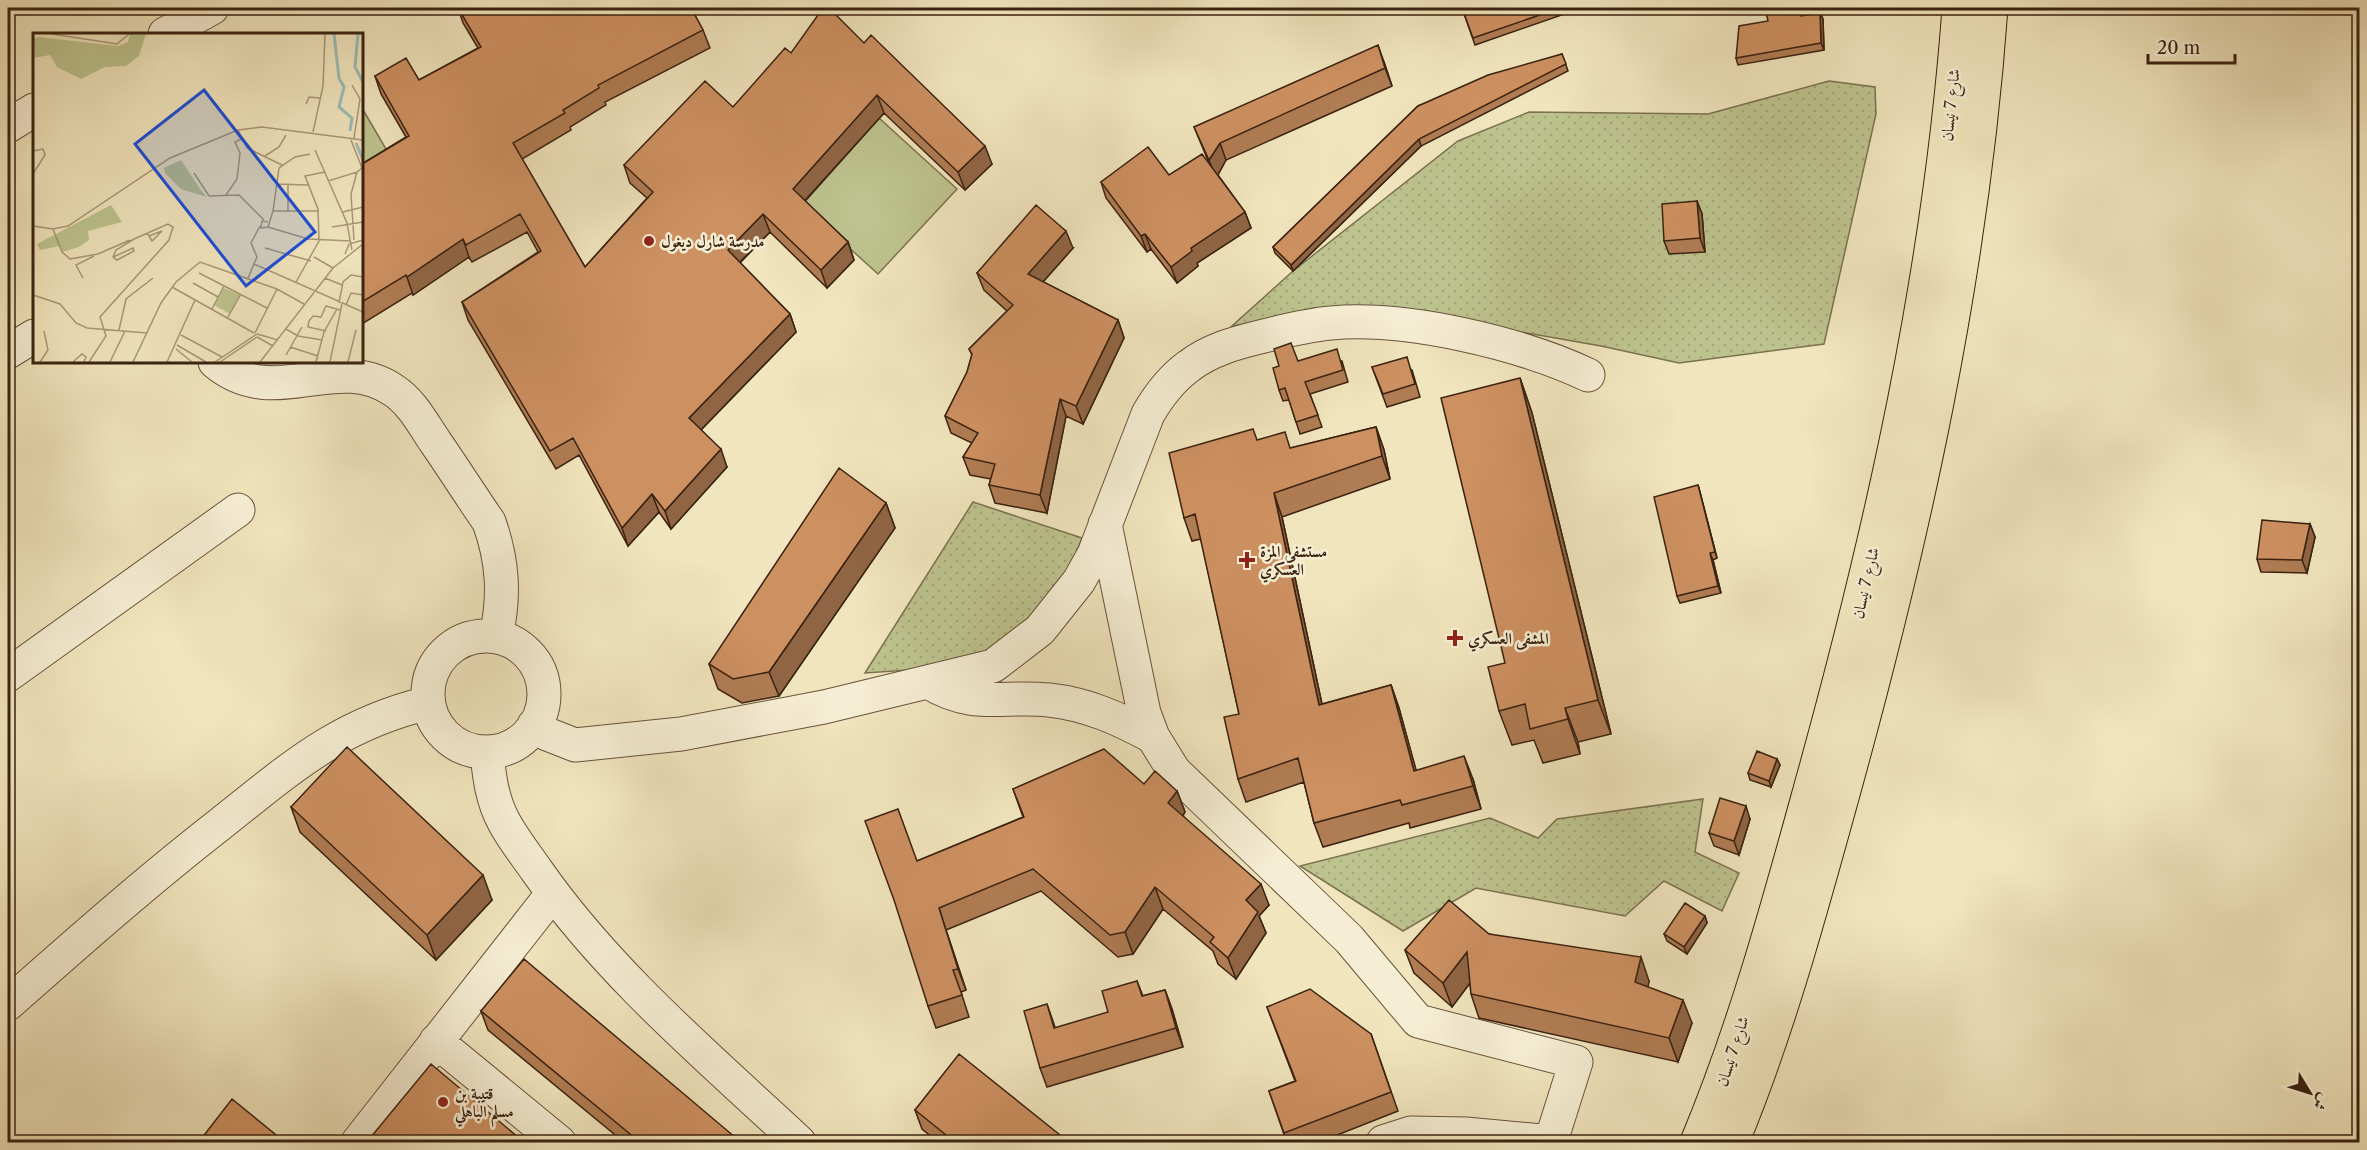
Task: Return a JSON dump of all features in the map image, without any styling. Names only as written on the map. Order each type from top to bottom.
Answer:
[{"type":"main road","name":"شارع 7 نيسان","points":[[1697,1143],[1723,1081],[1772,924],[1857,622],[1904,412],[1932,253],[1952,99],[1959,8]]},
{"type":"main road","name":"شارع 7 نيسان","points":[[1732,1143],[1753,1092],[1807,922],[1888,630],[1936,418],[1964,258],[1984,102],[1991,8]]},
{"type":"street","points":[[167,33],[212,8]]},
{"type":"street","points":[[8,126],[33,111]]},
{"type":"street","points":[[534,725],[561,741],[575,745],[595,745],[681,734],[813,710],[993,666],[1040,630],[1079,582],[1105,524],[1148,414],[1159,395],[1190,364],[1225,347],[1301,327],[1333,323],[1398,324],[1526,350],[1588,375]]},
{"type":"street","points":[[8,352],[33,337]]},
{"type":"street","points":[[217,363],[239,377],[270,384],[343,375],[361,376],[386,386],[407,402],[489,522],[497,544],[503,591],[496,636]]},
{"type":"street","points":[[8,675],[238,510]]},
{"type":"street","points":[[1105,524],[1138,688],[1153,737],[1174,771],[1349,939],[1418,1021],[1576,1062],[1552,1142],[1466,1134],[1411,1133],[1383,1143]]},
{"type":"street","points":[[478,636],[496,636],[512,641],[525,650],[542,678],[542,710],[534,725],[522,739],[505,748],[487,752],[468,749],[454,742],[437,725],[428,703],[428,684],[434,667],[445,652],[460,641],[478,636]]},
{"type":"street","points":[[928,682],[943,691],[974,700],[1047,700],[1073,704],[1127,722],[1153,737]]},
{"type":"street","points":[[8,1004],[191,847],[314,750],[369,721],[428,703]]},
{"type":"street","points":[[487,752],[493,796],[504,823],[553,893],[596,946],[641,993],[799,1143]]},
{"type":"street","points":[[358,1143],[553,893]]},
{"type":"street","points":[[436,1041],[559,1143]]},
{"type":"green space","points":[[1829,81],[1875,87],[1876,114],[1824,344],[1679,363],[1601,346],[1373,306],[1232,326],[1293,271],[1458,141],[1529,112],[1708,114]]},
{"type":"green space","points":[[363,110],[393,161],[363,180]]},
{"type":"green space","points":[[879,118],[957,189],[878,274],[802,205]]},
{"type":"green space","points":[[973,502],[1082,538],[1065,581],[1014,637],[955,667],[865,673]]},
{"type":"green space","points":[[1703,799],[1695,852],[1739,873],[1722,911],[1664,881],[1625,916],[1476,888],[1403,931],[1300,866],[1490,818],[1538,838],[1557,819]]},
{"type":"building","points":[[458,8],[691,8],[703,30],[598,85],[599,88],[563,110],[565,113],[513,143],[585,267],[653,192],[624,165],[705,81],[733,107],[785,48],[791,53],[823,8],[829,8],[864,43],[871,35],[985,146],[958,172],[877,95],[793,189],[848,242],[821,270],[763,214],[728,250],[790,314],[689,418],[721,449],[665,511],[652,494],[622,528],[573,438],[550,451],[462,302],[541,251],[520,214],[466,245],[463,239],[407,277],[406,275],[363,301],[363,163],[409,136],[375,76],[406,58],[419,80],[481,47]]},
{"type":"building","points":[[1462,8],[1560,8],[1473,38]]},
{"type":"building","points":[[1765,8],[1799,8],[1801,16],[1820,13],[1821,43],[1736,58],[1739,26],[1768,21]]},
{"type":"building","points":[[1378,45],[1385,68],[1220,143],[1209,160],[1194,127]]},
{"type":"building","points":[[1562,54],[1566,64],[1419,139],[1291,265],[1273,247],[1418,106],[1488,75]]},
{"type":"building","points":[[1148,147],[1169,175],[1202,154],[1245,212],[1191,248],[1192,251],[1171,267],[1145,234],[1141,236],[1101,182]]},
{"type":"building","points":[[1697,201],[1700,238],[1664,241],[1662,204]]},
{"type":"building","points":[[1036,205],[1066,231],[1028,274],[1118,320],[1076,406],[1060,399],[1040,495],[989,485],[995,464],[963,457],[978,433],[945,416],[967,372],[972,354],[969,349],[1013,305],[977,273]]},
{"type":"building","points":[[1291,343],[1298,361],[1337,349],[1343,370],[1305,382],[1318,415],[1296,422],[1285,388],[1279,390],[1273,368],[1279,366],[1274,349]]},
{"type":"building","points":[[1407,357],[1415,384],[1383,394],[1372,367]]},
{"type":"building","points":[[1520,378],[1598,700],[1565,708],[1568,719],[1530,729],[1525,704],[1499,711],[1488,667],[1505,663],[1441,398]]},
{"type":"building","points":[[1376,427],[1382,456],[1274,493],[1319,705],[1391,685],[1414,771],[1464,756],[1473,786],[1402,805],[1400,800],[1314,823],[1298,758],[1238,779],[1224,717],[1239,714],[1195,514],[1184,518],[1169,453],[1253,429],[1257,440],[1285,432],[1290,448]]},
{"type":"building","points":[[839,468],[886,503],[769,672],[733,679],[709,664]]},
{"type":"building","points":[[1698,485],[1715,552],[1710,553],[1718,586],[1677,596],[1654,497]]},
{"type":"building","points":[[2262,520],[2310,524],[2302,560],[2257,559]]},
{"type":"building","points":[[347,747],[483,875],[427,935],[291,807]]},
{"type":"building","points":[[1104,749],[1144,784],[1155,771],[1177,791],[1168,803],[1261,884],[1246,900],[1258,912],[1228,958],[1210,942],[1214,937],[1155,887],[1125,932],[1110,935],[1033,869],[939,908],[958,969],[953,970],[962,995],[928,1006],[894,900],[865,821],[898,809],[917,861],[1024,817],[1013,789]]},
{"type":"building","points":[[1757,751],[1777,759],[1769,781],[1748,773]]},
{"type":"building","points":[[1720,798],[1746,806],[1734,841],[1709,833]]},
{"type":"building","points":[[1449,900],[1489,934],[1641,957],[1635,982],[1683,1000],[1669,1038],[1471,994],[1467,952],[1443,983],[1405,950]]},
{"type":"building","points":[[1685,903],[1705,916],[1684,947],[1664,934]]},
{"type":"building","points":[[524,959],[736,1138],[732,1143],[641,1143],[481,1011]]},
{"type":"building","points":[[1137,981],[1142,996],[1165,990],[1176,1028],[1040,1068],[1024,1011],[1047,1004],[1054,1028],[1108,1012],[1102,991]]},
{"type":"building","points":[[1310,989],[1371,1034],[1391,1092],[1284,1133],[1269,1091],[1296,1081],[1267,1007]]},
{"type":"building","points":[[959,1054],[1070,1143],[956,1143],[915,1110]]},
{"type":"building","name":"قتيبة بن مسلم الباهلي","points":[[431,1064],[525,1143],[366,1143]]},
{"type":"building","points":[[232,1099],[286,1143],[198,1143]]},
{"type":"place","name":"مدرسة شارل ديغول","points":[[649,241]]},
{"type":"place","name":"مستشفى المزة العسكري","points":[[1247,560]]},
{"type":"place","name":"المشفى العسكري","points":[[1455,638]]},
{"type":"place","name":"قتيبة بن مسلم الباهلي","points":[[443,1102]]}]
